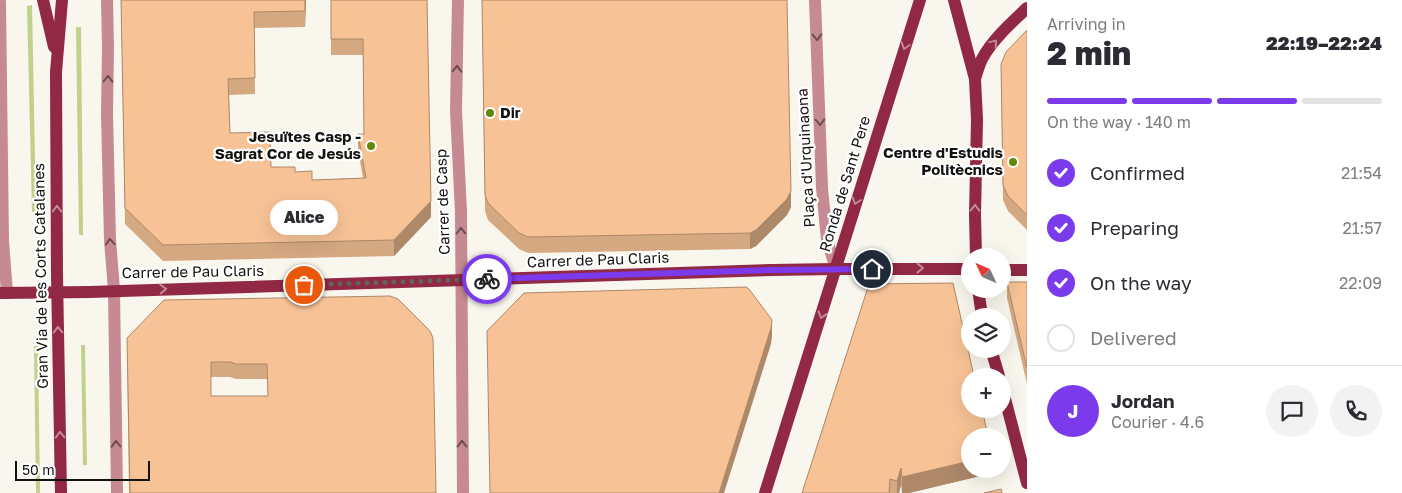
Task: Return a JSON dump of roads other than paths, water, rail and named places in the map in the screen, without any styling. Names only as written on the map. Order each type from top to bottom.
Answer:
[{"type":"main road","name":"Gran Via de les Corts Catalanes","points":[[43,0],[56,59]]},
{"type":"main road","name":"Gran Via de les Corts Catalanes","points":[[61,493],[57,293],[56,59],[62,0]]},
{"type":"main road","name":"Ronda de Sant Pere","points":[[765,493],[920,0]]},
{"type":"main road","points":[[954,0],[975,79],[977,108],[976,248]]},
{"type":"main road","points":[[975,79],[986,52],[1025,12]]},
{"type":"main road","name":"Carrer de Pau Claris","points":[[3,293],[57,293],[836,269]]},
{"type":"main road","points":[[836,269],[961,269]]},
{"type":"main road","points":[[1011,270],[1027,270]]},
{"type":"main road","points":[[1011,418],[1027,483]]},
{"type":"street","points":[[107,0],[117,493]]},
{"type":"street","name":"Carrer de Casp","points":[[458,0],[456,110],[461,212],[463,493]]},
{"type":"street","name":"Plaça d'Urquinaona","points":[[816,0],[822,188],[827,240],[836,269]]},
{"type":"street","points":[[0,2],[3,293]]},
{"type":"place","name":"Dir","points":[[490,113]]},
{"type":"place","name":"Jesuïtes Casp - Sagrat Cor de Jesús","points":[[371,146]]},
{"type":"place","name":"Centre d'Estudis Politècnics","points":[[1013,162]]},
{"type":"place","name":"Alice","points":[[304,285]]}]
